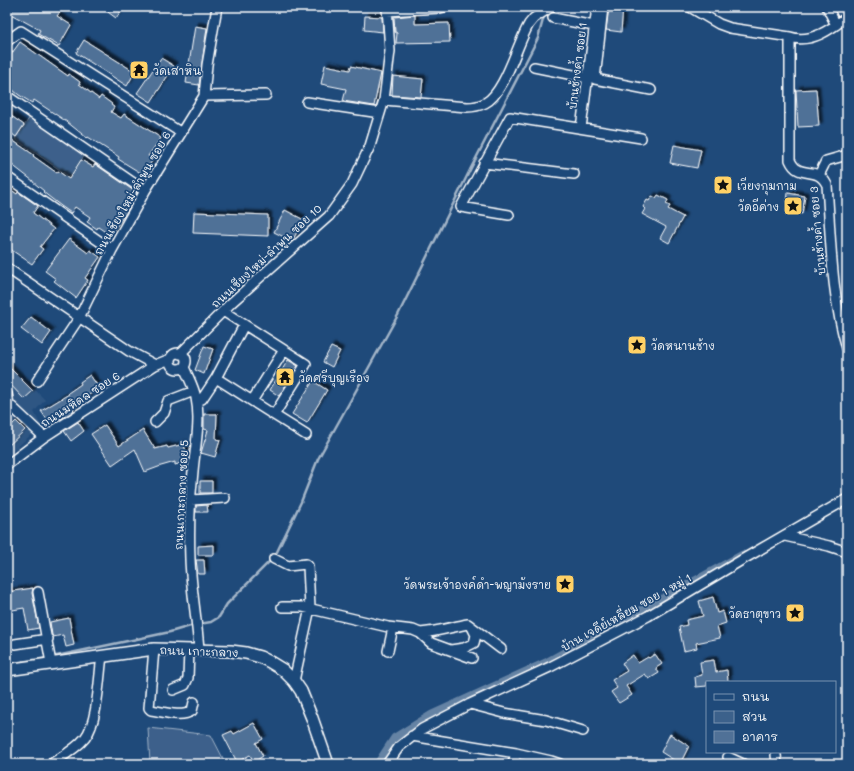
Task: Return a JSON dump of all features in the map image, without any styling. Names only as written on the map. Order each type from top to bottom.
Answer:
[{"type":"street","name":"ถนนเชียงใหม่-ลำพูน ซอย 6","points":[[37,381],[79,318],[112,250],[145,191],[180,132],[204,96],[207,65],[217,7]]},
{"type":"street","points":[[387,9],[444,7]]},
{"type":"street","points":[[384,100],[466,107],[485,103],[499,89],[525,31],[534,18],[550,7]]},
{"type":"street","name":"บ้านช้างค้ำ ซอย 1","points":[[581,128],[596,7]]},
{"type":"street","points":[[603,7],[595,80],[651,90]]},
{"type":"street","points":[[690,7],[730,28],[790,37],[799,40],[811,38],[827,31],[847,17]]},
{"type":"street","points":[[827,7],[836,25]]},
{"type":"street","name":"ถนนเชียงใหม่-ลำพูน ซอย 10","points":[[180,354],[223,312],[329,216],[352,184],[370,146],[384,100],[390,51],[387,9]]},
{"type":"street","points":[[552,18],[594,26]]},
{"type":"street","points":[[836,25],[847,26]]},
{"type":"street","points":[[7,41],[21,31],[180,132]]},
{"type":"street","name":"บ้านช้างค้ำ ซอย 3","points":[[790,37],[790,160],[794,168],[802,172],[819,175],[824,179],[827,185],[834,292],[847,348]]},
{"type":"street","points":[[534,67],[588,78]]},
{"type":"street","points":[[204,96],[266,95]]},
{"type":"street","points":[[7,96],[145,191]]},
{"type":"street","points":[[307,102],[380,113]]},
{"type":"street","points":[[510,215],[461,207],[510,117],[641,138]]},
{"type":"street","points":[[819,175],[826,161],[847,155]]},
{"type":"street","points":[[484,163],[574,174]]},
{"type":"street","points":[[7,177],[112,250]]},
{"type":"street","points":[[7,268],[129,351],[155,365]]},
{"type":"street","points":[[223,312],[306,364],[274,415]]},
{"type":"street","points":[[202,399],[216,378],[244,325]]},
{"type":"street","points":[[252,401],[284,350]]},
{"type":"street","points":[[174,354],[180,354],[186,361],[184,367],[181,369],[175,369],[170,365],[170,359],[174,354]]},
{"type":"street","name":"ถนนมหิดล ซอย 6","points":[[7,465],[44,437],[155,365],[170,359]]},
{"type":"street","name":"ถนนเกาะกลาง ซอย 5","points":[[172,690],[185,685],[188,678],[195,647],[197,621],[190,559],[192,471],[196,444],[197,405],[194,391],[184,367]]},
{"type":"street","points":[[216,378],[306,435]]},
{"type":"street","points":[[155,422],[164,413],[168,401],[194,391]]},
{"type":"street","points":[[7,394],[8,405],[44,437]]},
{"type":"street","points":[[191,500],[225,498]]},
{"type":"street","name":"บ้าน เจดีย์เหลี่ยม ซอย 1 หมู่ 1","points":[[387,764],[398,747],[422,729],[470,704],[550,667],[648,616],[847,499]]},
{"type":"street","points":[[785,536],[829,546],[847,552]]},
{"type":"street","points":[[274,559],[283,565],[288,566],[308,565],[310,608],[294,680]]},
{"type":"street","points":[[38,592],[48,639],[51,663]]},
{"type":"street","points":[[282,607],[310,608],[393,628],[412,630],[420,633],[431,643],[472,658]]},
{"type":"street","points":[[420,633],[434,632],[468,624],[501,649]]},
{"type":"street","points":[[450,650],[464,648],[474,643],[476,635],[471,626]]},
{"type":"street","points":[[388,651],[393,628]]},
{"type":"street","points":[[15,644],[48,639]]},
{"type":"street","name":"ถนน เกาะกลาง","points":[[7,670],[154,649],[195,647],[246,653],[260,658],[283,670],[294,680],[312,718],[328,764]]},
{"type":"street","points":[[154,649],[149,708],[151,710],[181,715],[192,711],[194,702]]},
{"type":"street","points":[[51,764],[76,747],[86,737],[90,730],[93,722],[102,656]]},
{"type":"street","points":[[470,704],[546,720],[583,731]]},
{"type":"street","points":[[412,736],[516,753],[560,764]]},
{"type":"street","points":[[513,764],[516,753]]},
{"type":"street","points":[[728,758],[743,764]]},
{"type":"shaded area","points":[[7,361],[45,400],[34,412],[41,426],[7,456]]},
{"type":"green space","points":[[30,117],[84,156],[70,177],[15,139]]},
{"type":"green space","points":[[148,728],[211,735],[226,764],[150,764]]},
{"type":"building","points":[[7,7],[39,7],[45,11],[47,7],[64,7],[57,16],[71,25],[59,46],[38,34],[40,30],[7,12]]},
{"type":"building","points":[[101,7],[124,7],[116,18]]},
{"type":"building","points":[[609,7],[623,7],[621,32],[606,30]]},
{"type":"building","points":[[415,15],[415,24],[449,23],[450,42],[396,43],[397,33],[395,32],[394,17]]},
{"type":"building","points":[[365,16],[382,17],[383,32],[364,30]]},
{"type":"building","points":[[195,26],[207,28],[199,85],[186,83]]},
{"type":"building","points":[[84,40],[135,72],[127,86],[76,53]]},
{"type":"building","points":[[20,42],[68,76],[69,74],[80,82],[79,84],[99,99],[101,96],[112,104],[111,105],[114,107],[111,112],[121,118],[124,114],[161,138],[148,156],[153,159],[144,175],[118,159],[119,157],[88,137],[87,138],[67,122],[34,100],[32,103],[7,85],[7,60]]},
{"type":"building","points":[[161,58],[174,66],[151,102],[137,93]]},
{"type":"building","points":[[325,65],[350,70],[351,66],[381,73],[374,106],[343,101],[346,89],[321,84]]},
{"type":"building","points":[[393,76],[423,79],[421,97],[392,95]]},
{"type":"building","points":[[816,89],[819,126],[798,127],[796,90]]},
{"type":"building","points":[[7,113],[24,125],[16,137],[7,130]]},
{"type":"building","points":[[12,140],[57,173],[58,171],[69,179],[81,160],[93,167],[95,164],[137,193],[126,213],[110,235],[87,222],[90,217],[75,207],[71,213],[61,206],[43,192],[44,191],[33,181],[7,161],[7,147]]},
{"type":"building","points":[[674,145],[701,150],[697,168],[670,163]]},
{"type":"building","points":[[7,187],[17,194],[18,192],[38,206],[33,213],[54,229],[40,247],[43,249],[32,264],[7,247]]},
{"type":"building","points":[[788,193],[805,196],[802,214],[786,211]]},
{"type":"building","points":[[658,195],[668,200],[666,204],[670,206],[668,209],[683,217],[669,243],[660,238],[666,227],[642,214],[645,209],[643,207],[647,200],[649,201],[652,196],[656,198]]},
{"type":"building","points":[[285,210],[304,220],[292,241],[274,232]]},
{"type":"building","points":[[194,212],[268,215],[268,236],[193,233]]},
{"type":"building","points":[[69,239],[88,253],[90,250],[100,257],[85,278],[88,280],[76,298],[54,281],[56,279],[45,271]]},
{"type":"building","points":[[31,317],[51,332],[42,345],[21,329]]},
{"type":"building","points":[[204,346],[213,349],[204,374],[195,370]]},
{"type":"building","points":[[331,347],[340,351],[332,367],[323,362]]},
{"type":"building","name":"วัดศรีบุญเรือง","points":[[288,360],[298,366],[279,396],[270,390]]},
{"type":"building","points":[[7,365],[33,391],[24,399],[7,381]]},
{"type":"building","points":[[90,375],[99,388],[86,397],[88,399],[73,409],[74,410],[71,413],[50,424],[41,411],[69,394],[68,393],[81,384],[80,382]]},
{"type":"building","points":[[313,381],[327,390],[307,423],[292,414]]},
{"type":"building","points":[[204,414],[217,414],[216,439],[220,440],[215,457],[201,453],[208,430],[204,429]]},
{"type":"building","points":[[16,421],[25,430],[7,447],[7,430]]},
{"type":"building","points":[[78,422],[84,431],[71,441],[64,431]]},
{"type":"building","points":[[105,425],[119,446],[143,430],[155,449],[167,446],[168,448],[184,444],[188,461],[175,465],[175,462],[145,472],[135,449],[112,465],[91,434]]},
{"type":"building","points":[[200,481],[212,481],[212,493],[200,493]]},
{"type":"building","points":[[207,505],[208,512],[196,512],[196,506]]},
{"type":"building","points":[[214,545],[214,555],[198,555],[198,546]]},
{"type":"building","points":[[196,560],[204,560],[205,574],[198,574]]},
{"type":"building","points":[[33,588],[32,593],[39,628],[28,630],[24,608],[7,611],[7,592]]},
{"type":"building","points":[[713,597],[717,613],[723,611],[726,623],[717,626],[720,638],[696,643],[697,648],[684,651],[679,627],[687,625],[686,620],[703,616],[699,601]]},
{"type":"building","points":[[69,618],[74,645],[66,647],[63,635],[53,637],[50,622]]},
{"type":"building","points":[[655,654],[662,664],[656,668],[659,673],[649,679],[645,674],[626,686],[632,695],[619,703],[611,692],[617,688],[612,680],[627,671],[622,663],[633,655],[638,663]]},
{"type":"building","points":[[714,660],[716,672],[727,670],[728,681],[706,681],[706,686],[696,687],[695,677],[702,675],[700,662]]},
{"type":"building","points":[[254,723],[263,739],[256,743],[263,756],[254,762],[250,755],[237,762],[223,735],[232,731],[234,734]]},
{"type":"building","points":[[670,734],[689,746],[680,764],[661,752]]},
{"type":"waterway","points":[[199,624],[211,622],[219,617],[227,604],[275,556],[301,502],[318,459],[398,315],[538,38],[544,16]]},
{"type":"waterway","points":[[378,764],[395,738],[432,715],[548,662],[743,555]]},
{"type":"waterway","points":[[7,664],[47,658],[170,632],[194,625]]},
{"type":"place","name":"วัดเสาหิน","points":[[139,70]]},
{"type":"place","name":"เวียงกุมกาม","points":[[723,185]]},
{"type":"place","name":"วัดอีค่าง","points":[[793,206]]},
{"type":"place","name":"วัดหนานช้าง","points":[[637,345]]},
{"type":"place","name":"วัดศรีบุญเรือง","points":[[285,377]]},
{"type":"place","name":"วัดพระเจ้าองค์ดำ-พญามังราย","points":[[565,584]]},
{"type":"place","name":"วัดธาตุขาว","points":[[795,613]]}]
